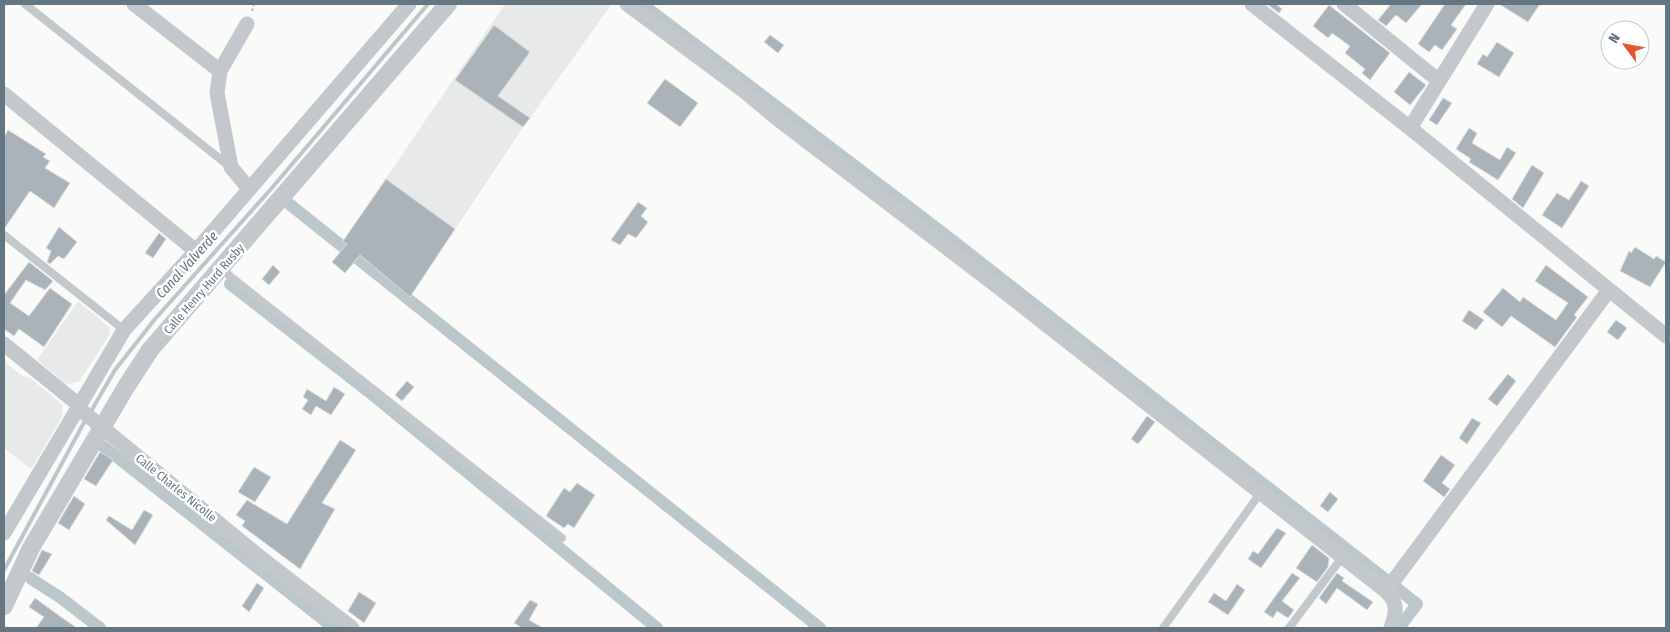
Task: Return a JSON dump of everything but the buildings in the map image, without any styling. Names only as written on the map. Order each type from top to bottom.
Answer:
[{"type":"street","points":[[134,4],[220,70]]},
{"type":"street","points":[[4,532],[80,408],[124,330],[196,251],[409,4]]},
{"type":"street","name":"Calle Henry Hurd Rusby","points":[[4,606],[31,548],[99,425],[150,350],[222,269],[448,4]]},
{"type":"street","points":[[627,4],[744,90],[779,120],[909,218],[1343,556],[1394,598],[1396,613],[1390,628]]},
{"type":"street","points":[[1252,4],[1410,128],[1666,336]]},
{"type":"street","points":[[1344,4],[1439,82]]},
{"type":"street","points":[[1410,128],[1487,4]]},
{"type":"street","points":[[247,24],[220,70],[217,93],[231,167],[249,189]]},
{"type":"street","points":[[4,94],[196,251]]},
{"type":"street","points":[[1386,592],[1609,290]]},
{"type":"street","name":"Calle Charles Nicolle","points":[[4,344],[261,558],[352,628]]},
{"type":"lane","points":[[25,4],[231,167]]},
{"type":"lane","points":[[4,235],[124,330]]},
{"type":"lane","points":[[222,269],[562,538]]},
{"type":"lane","points":[[1163,628],[1261,492]]},
{"type":"lane","points":[[1289,628],[1343,556]]},
{"type":"shaded area","points":[[505,4],[611,5],[522,129],[410,297],[343,241]]},
{"type":"shaded area","points":[[78,301],[109,327],[110,334],[79,382],[66,384],[37,360]]},
{"type":"shaded area","points":[[4,358],[9,366],[24,377],[29,377],[63,405],[62,417],[31,469],[4,448]]},
{"type":"waterway","name":"Canal Valverde","points":[[90,413],[115,370],[155,319],[271,189],[428,4]]},
{"type":"waterway","points":[[642,4],[943,233],[1417,604],[1399,628]]},
{"type":"waterway","points":[[288,203],[820,628]]},
{"type":"waterway","points":[[230,284],[373,395],[657,628]]},
{"type":"waterway","name":"Canal Valverde","points":[[4,570],[86,419]]},
{"type":"waterway","points":[[103,446],[334,628]]},
{"type":"waterway","points":[[30,578],[61,598],[100,628]]}]
